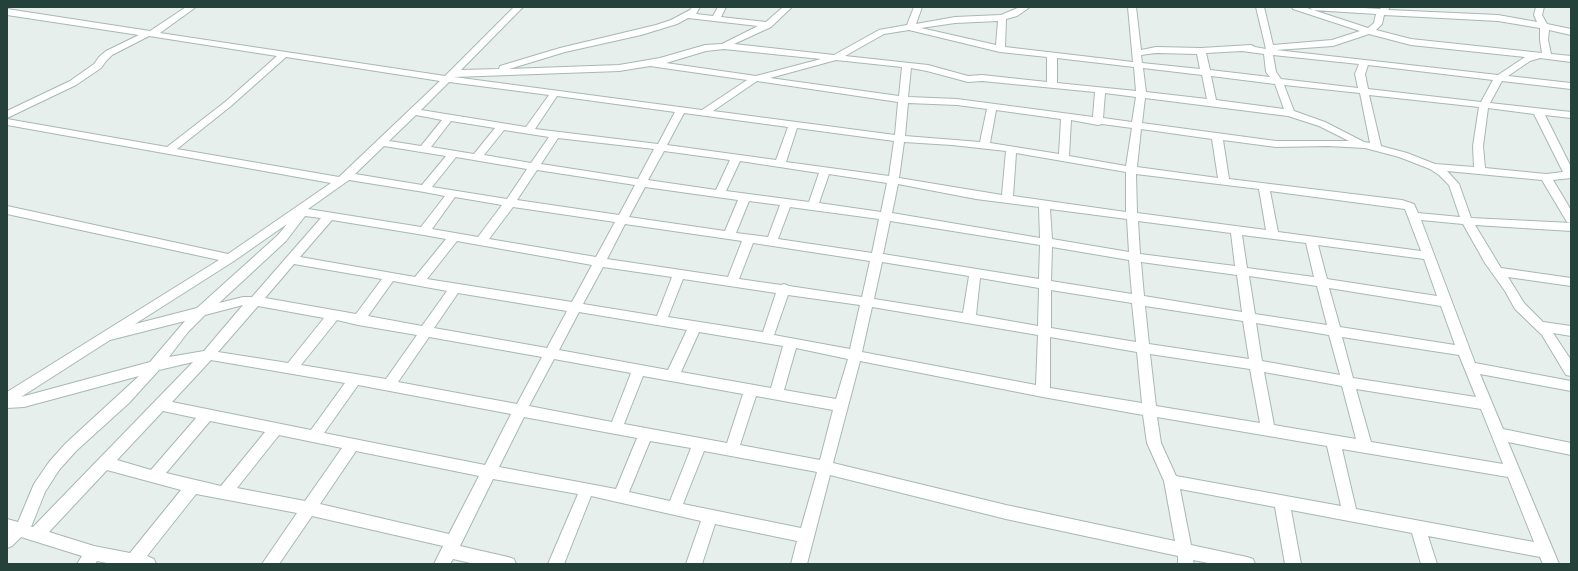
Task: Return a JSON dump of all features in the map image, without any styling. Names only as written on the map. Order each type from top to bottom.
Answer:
[{"type":"street","points":[[7,115],[73,83],[98,66],[102,59],[109,53],[150,34],[192,7]]},
{"type":"street","points":[[7,399],[230,258],[301,211],[344,178],[382,143],[519,7]]},
{"type":"street","points":[[494,72],[508,66],[563,50],[638,33],[674,22],[693,12],[696,7]]},
{"type":"street","points":[[715,19],[722,7]]},
{"type":"street","points":[[724,46],[768,25],[788,7]]},
{"type":"street","points":[[910,28],[918,7]]},
{"type":"street","points":[[704,112],[754,79],[835,58],[875,35],[955,20],[1002,18],[1014,14],[1026,7]]},
{"type":"street","points":[[1132,7],[1141,94],[1131,170],[1132,216],[1138,300],[1154,443],[1172,481],[1185,558]]},
{"type":"street","points":[[1260,7],[1271,72],[1279,83],[1290,113]]},
{"type":"street","points":[[1296,7],[1369,31],[1411,42],[1571,59]]},
{"type":"street","points":[[1314,7],[1384,9],[1431,15],[1498,18],[1571,32]]},
{"type":"street","points":[[1480,171],[1478,146],[1484,104],[1499,78],[1527,59],[1546,55],[1548,52],[1544,44],[1546,33],[1538,15],[1540,7]]},
{"type":"street","points":[[1137,53],[1156,50],[1201,51],[1268,49],[1333,42],[1369,31],[1378,24],[1380,14],[1384,9]]},
{"type":"street","points":[[7,12],[284,54],[450,76],[555,92],[899,139],[952,142],[984,146],[1131,170],[1402,204],[1410,207],[1470,367],[1548,557]]},
{"type":"street","points":[[686,15],[768,25]]},
{"type":"street","points":[[1000,49],[1002,18]]},
{"type":"street","points":[[910,28],[1000,49],[1279,83],[1484,104],[1571,115]]},
{"type":"street","points":[[450,76],[494,72],[585,70],[650,63],[705,48],[724,46],[907,65],[928,68],[968,79],[982,78],[1141,94],[1290,113],[1327,126],[1370,146],[1403,155],[1434,167],[1449,178],[1454,184],[1467,221],[1489,260],[1499,272],[1519,306],[1551,337],[1571,371]]},
{"type":"street","points":[[1268,49],[1364,62],[1571,86]]},
{"type":"street","points":[[1201,51],[1212,102]]},
{"type":"street","points":[[168,151],[228,104],[284,54]]},
{"type":"street","points":[[1052,55],[1052,85]]},
{"type":"street","points":[[1364,62],[1360,74],[1370,146]]},
{"type":"street","points":[[650,63],[904,100],[957,102],[1098,122],[1276,144],[1328,143],[1370,146]]},
{"type":"street","points":[[799,564],[855,356],[877,257],[897,162],[907,65]]},
{"type":"street","points":[[1098,122],[1100,90]]},
{"type":"street","points":[[529,130],[555,92]]},
{"type":"street","points":[[984,146],[992,107]]},
{"type":"street","points":[[448,552],[521,409],[681,109]]},
{"type":"street","points":[[1434,167],[1546,177],[1570,175],[1538,111]]},
{"type":"street","points":[[414,112],[448,119],[555,135],[661,147],[893,180],[1007,199],[1428,256]]},
{"type":"street","points":[[1064,158],[1066,117]]},
{"type":"street","points":[[424,150],[448,119]]},
{"type":"street","points":[[7,122],[168,151],[622,220],[728,234],[1138,300],[1464,350]]},
{"type":"street","points":[[780,164],[794,124]]},
{"type":"street","points":[[478,157],[500,127]]},
{"type":"street","points":[[481,241],[510,203],[555,135]]},
{"type":"street","points":[[1217,137],[1224,182]]},
{"type":"street","points":[[382,143],[642,183],[885,216],[1135,257],[1321,282],[1446,302]]},
{"type":"street","points":[[1007,199],[1011,150]]},
{"type":"street","points":[[424,189],[453,154]]},
{"type":"street","points":[[720,193],[737,158]]},
{"type":"street","points":[[813,206],[825,171]]},
{"type":"street","points":[[1546,177],[1571,219]]},
{"type":"street","points":[[1264,187],[1273,236]]},
{"type":"street","points":[[424,231],[452,194]]},
{"type":"street","points":[[728,234],[745,197]]},
{"type":"street","points":[[772,241],[786,203]]},
{"type":"street","points":[[1042,392],[1046,242],[1044,203]]},
{"type":"street","points":[[7,210],[230,258]]},
{"type":"street","points":[[301,211],[600,262],[784,288],[1485,404]]},
{"type":"street","points":[[21,530],[39,489],[54,466],[71,447],[124,399],[156,366],[184,329],[201,312],[282,238],[301,211]]},
{"type":"street","points":[[7,541],[104,463],[208,354],[330,215]]},
{"type":"street","points":[[1413,216],[1467,221],[1571,227]]},
{"type":"street","points":[[1236,231],[1256,365],[1268,430]]},
{"type":"street","points":[[419,280],[454,236]]},
{"type":"street","points":[[732,281],[749,238]]},
{"type":"street","points":[[1311,241],[1365,447]]},
{"type":"street","points":[[291,259],[419,280],[455,288],[577,306],[791,342],[855,356],[1042,392],[1514,472]]},
{"type":"street","points":[[1499,272],[1571,282]]},
{"type":"street","points":[[968,318],[975,273]]},
{"type":"street","points":[[661,320],[679,274]]},
{"type":"street","points":[[358,320],[392,276]]},
{"type":"street","points":[[389,385],[455,288]]},
{"type":"street","points":[[767,338],[784,288]]},
{"type":"street","points":[[108,336],[242,301],[256,301],[639,370],[673,374],[842,406]]},
{"type":"street","points":[[292,367],[333,316]]},
{"type":"street","points":[[673,374],[695,326]]},
{"type":"street","points":[[1541,326],[1571,331]]},
{"type":"street","points":[[776,393],[791,342]]},
{"type":"street","points":[[7,403],[24,402],[156,366],[208,354],[292,367],[825,467],[1185,558],[1247,564]]},
{"type":"street","points":[[1470,367],[1571,386]]},
{"type":"street","points":[[616,428],[639,370]]},
{"type":"street","points":[[314,436],[355,379]]},
{"type":"street","points":[[732,450],[751,389]]},
{"type":"street","points":[[159,405],[490,472],[587,489],[710,517],[806,536]]},
{"type":"street","points":[[154,477],[207,415]]},
{"type":"street","points":[[224,493],[276,428]]},
{"type":"street","points":[[620,496],[646,434]]},
{"type":"street","points":[[1498,434],[1571,449]]},
{"type":"street","points":[[1333,441],[1350,514]]},
{"type":"street","points":[[270,564],[353,444]]},
{"type":"street","points":[[674,509],[700,444]]},
{"type":"street","points":[[104,463],[193,487],[308,508],[448,552],[508,564]]},
{"type":"street","points":[[1172,481],[1282,503],[1418,527],[1548,557]]},
{"type":"street","points":[[21,530],[90,558],[141,562],[193,487]]},
{"type":"street","points":[[556,564],[587,489]]},
{"type":"street","points":[[1282,503],[1292,564]]},
{"type":"street","points":[[694,564],[710,517]]},
{"type":"street","points":[[1418,527],[1429,564]]}]
